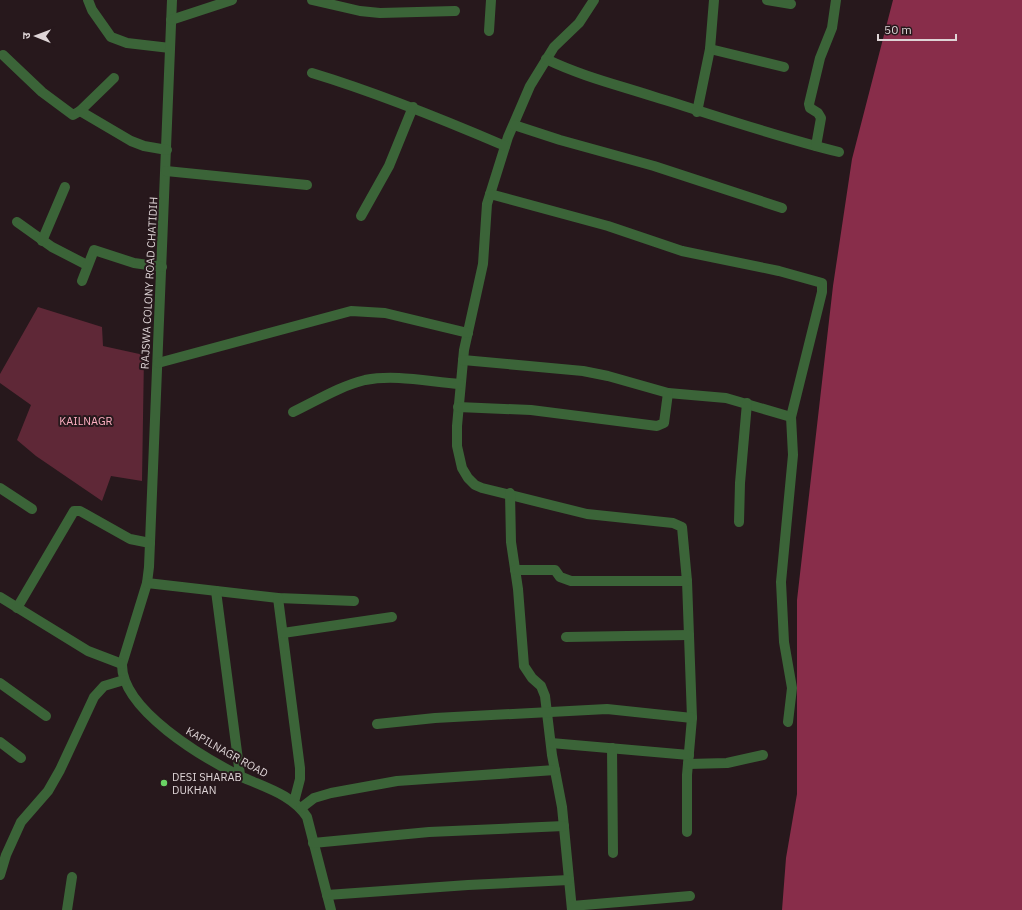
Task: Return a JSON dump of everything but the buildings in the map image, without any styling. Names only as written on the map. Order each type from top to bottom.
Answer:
[{"type":"street","points":[[88,0],[92,10],[110,37],[127,43],[170,48]]},
{"type":"street","name":"RAJSWA COLONY ROAD CHATIDIH","points":[[149,567],[172,0]]},
{"type":"street","points":[[171,20],[232,0]]},
{"type":"street","points":[[312,0],[360,11],[380,13],[455,11]]},
{"type":"street","points":[[489,31],[491,0]]},
{"type":"street","points":[[594,0],[579,23],[554,47],[530,86],[506,146],[490,194],[487,204],[482,269],[463,360],[458,407],[457,446],[462,468],[468,478],[475,485],[482,488],[510,493],[587,514],[678,525],[682,528],[687,581],[692,718],[688,759],[687,832]]},
{"type":"street","points":[[697,112],[710,49],[714,0]]},
{"type":"street","points":[[767,0],[791,4]]},
{"type":"street","points":[[816,146],[821,118],[818,113],[810,108],[809,104],[820,58],[832,28],[836,0]]},
{"type":"street","points":[[710,49],[784,67]]},
{"type":"street","points":[[3,55],[42,92],[73,115],[80,111],[114,78]]},
{"type":"street","points":[[546,59],[581,75],[697,112],[840,152]]},
{"type":"street","points":[[312,74],[364,89],[413,107],[506,146]]},
{"type":"street","points":[[361,216],[389,166],[413,107]]},
{"type":"street","points":[[80,111],[131,141],[144,146],[167,150]]},
{"type":"street","points":[[514,125],[560,140],[654,166],[782,208]]},
{"type":"street","points":[[166,171],[307,185]]},
{"type":"street","points":[[42,241],[65,187]]},
{"type":"street","points":[[490,194],[601,224],[682,251],[779,271],[822,283],[822,292],[791,417],[792,462],[781,582],[784,642],[792,688],[788,722]]},
{"type":"street","points":[[17,222],[42,241],[88,265]]},
{"type":"street","points":[[82,281],[92,252],[97,250],[134,263],[162,267]]},
{"type":"street","points":[[158,363],[351,311],[385,314],[468,333]]},
{"type":"street","points":[[463,360],[583,371],[608,376],[668,393],[726,398],[791,417]]},
{"type":"street","points":[[293,412],[342,388],[366,380],[389,378],[460,384]]},
{"type":"street","points":[[458,407],[531,410],[657,426],[664,423],[668,393]]},
{"type":"street","points":[[739,522],[740,483],[747,403]]},
{"type":"street","points":[[0,488],[32,509]]},
{"type":"street","points":[[510,493],[511,542],[524,666],[532,678],[544,690],[564,826],[572,908],[690,896]]},
{"type":"street","points":[[17,608],[74,511],[80,510],[130,539],[150,543]]},
{"type":"street","name":"KAPILNAGR ROAD","points":[[149,567],[147,583],[122,664],[124,680],[137,700],[170,734],[240,775],[298,805]]},
{"type":"street","points":[[515,570],[555,570],[564,580],[571,582],[687,581]]},
{"type":"street","points":[[147,583],[278,598],[354,601]]},
{"type":"street","points":[[216,591],[240,775]]},
{"type":"street","points":[[0,597],[88,652],[122,664]]},
{"type":"street","points":[[278,598],[300,768],[298,805],[307,817],[331,910]]},
{"type":"street","points":[[283,633],[392,617]]},
{"type":"street","points":[[566,637],[689,635]]},
{"type":"street","points":[[0,872],[21,822],[48,791],[60,770],[94,696],[104,686],[124,680]]},
{"type":"street","points":[[0,683],[46,716]]},
{"type":"street","points":[[377,724],[435,718],[607,709],[692,718]]},
{"type":"street","points":[[0,742],[21,758]]},
{"type":"street","points":[[551,743],[612,748],[727,763],[763,755]]},
{"type":"street","points":[[612,748],[613,853]]},
{"type":"street","points":[[298,805],[331,793],[397,781],[555,770]]},
{"type":"street","points":[[314,843],[429,832],[564,826]]},
{"type":"street","points":[[67,910],[72,877]]},
{"type":"street","points":[[327,895],[491,883],[569,880]]},
{"type":"green space","name":"KAILNAGR","points":[[38,307],[102,327],[103,346],[144,355],[142,481],[111,476],[102,501],[36,456],[17,440],[31,405],[0,383],[0,374]]},
{"type":"shaded area","points":[[893,0],[1022,0],[1022,910],[782,910],[786,858],[797,794],[797,600],[833,286],[852,159]]},
{"type":"place","name":"DESI SHARAB DUKHAN","points":[[164,783]]}]
